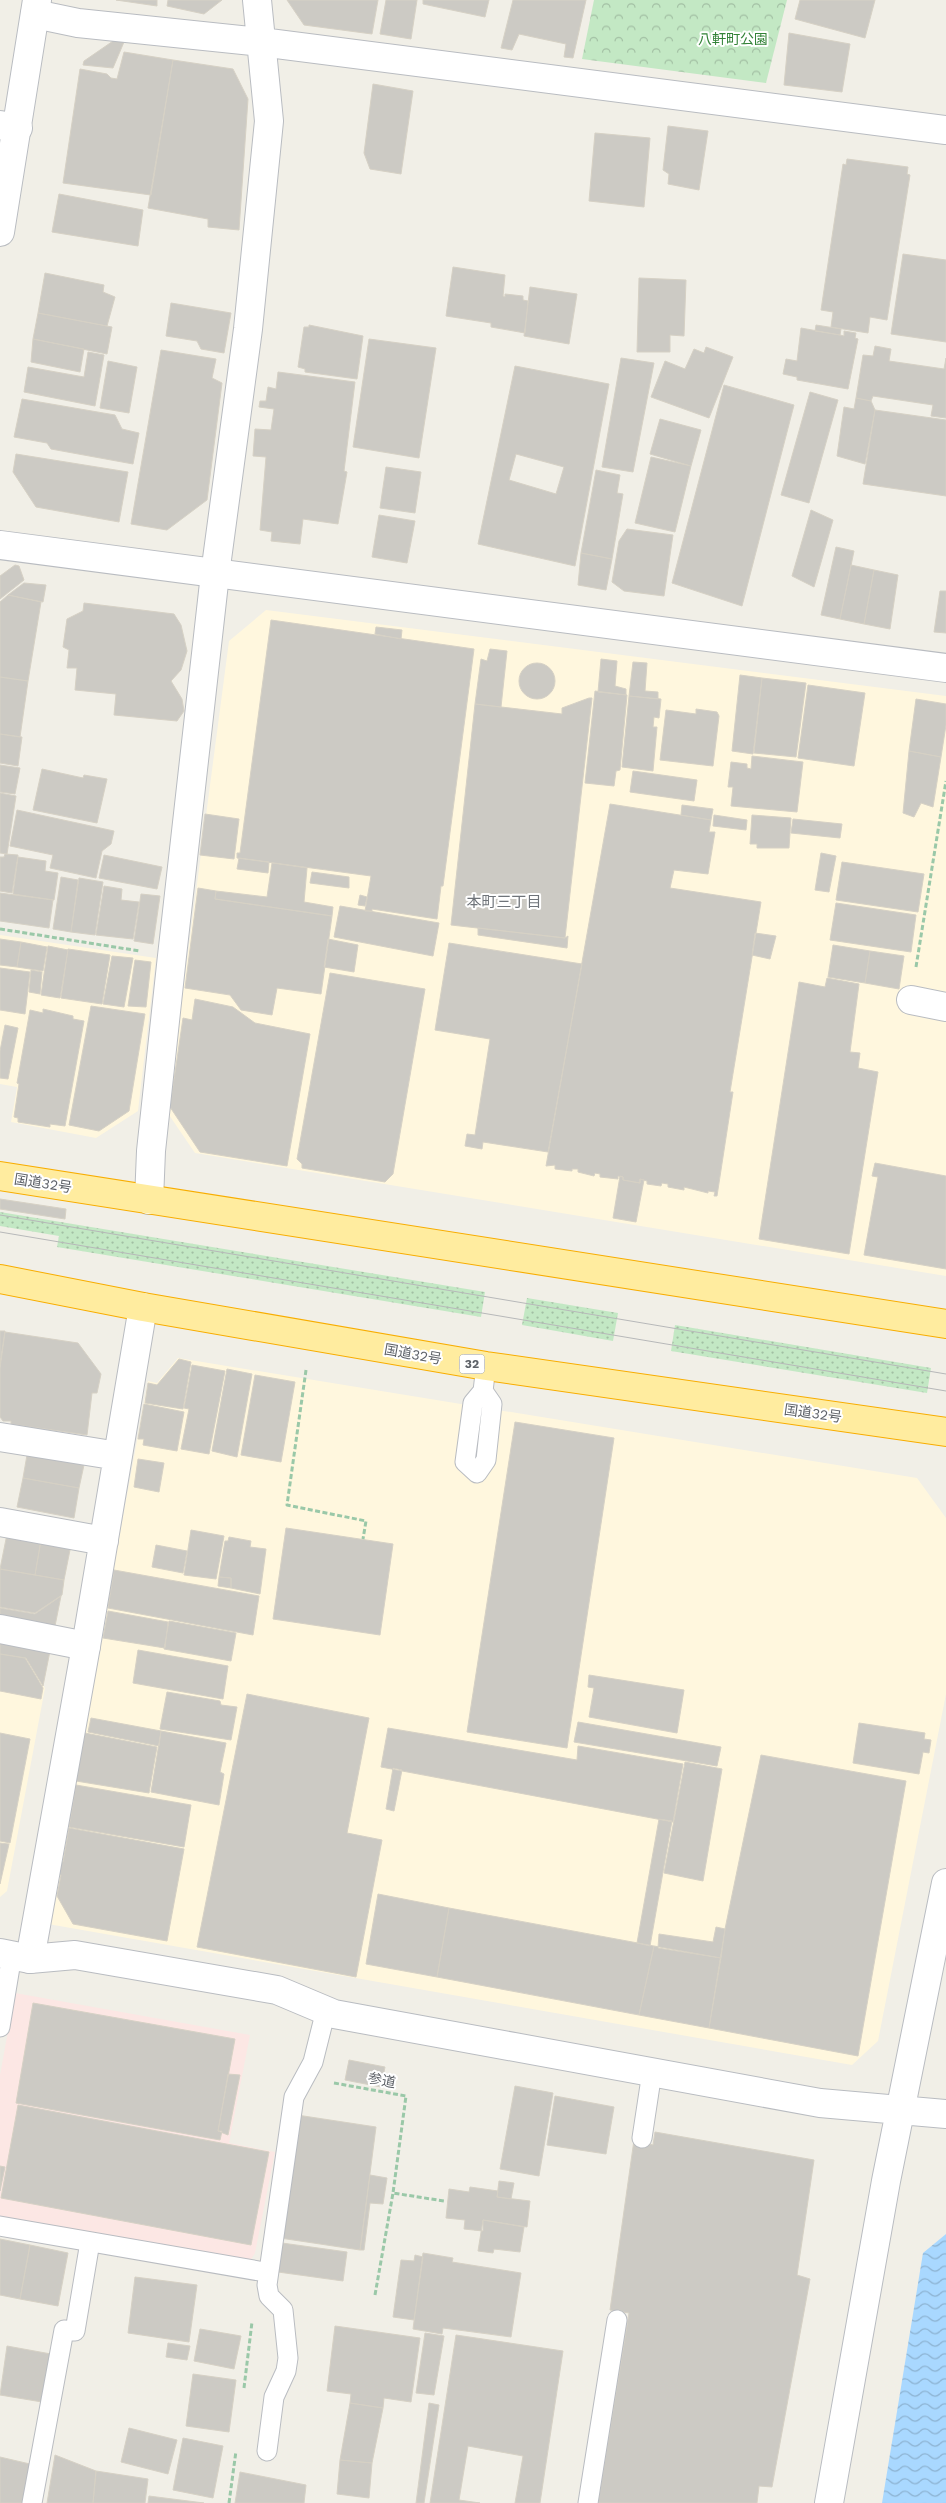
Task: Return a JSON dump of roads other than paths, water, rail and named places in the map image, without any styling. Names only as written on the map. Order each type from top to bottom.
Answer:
[{"type":"highway","name":"国道32号","points":[[0,1176],[946,1324]]},
{"type":"highway","name":"国道32号","points":[[0,1279],[484,1379],[946,1432]]},
{"type":"street","points":[[149,1200],[151,1151],[172,956],[215,574],[248,329],[269,121],[257,0]]},
{"type":"street","points":[[0,232],[9,126],[36,7],[78,23],[261,42],[946,130]]},
{"type":"street","points":[[0,545],[946,668]]},
{"type":"street","points":[[911,1000],[946,1007]]},
{"type":"street","points":[[143,1308],[86,1646],[14,1956],[75,1955],[277,1990],[334,2014],[820,2103],[946,2114]]},
{"type":"street","points":[[0,1437],[118,1456]]},
{"type":"street","points":[[0,1522],[104,1541]]},
{"type":"street","points":[[0,1629],[86,1646]]},
{"type":"street","points":[[829,2503],[900,2110],[915,2046],[946,1884]]},
{"type":"lane","points":[[0,2027],[14,1956]]},
{"type":"lane","points":[[267,2451],[274,2397],[286,2371],[288,2358],[283,2310],[269,2296],[267,2285],[294,2097],[311,2068],[326,2010]]},
{"type":"lane","points":[[642,2138],[652,2072]]},
{"type":"lane","points":[[0,2226],[259,2271]]},
{"type":"lane","points":[[32,2503],[64,2330],[75,2331],[90,2242]]},
{"type":"lane","points":[[588,2503],[617,2320]]},
{"type":"water","points":[[946,2234],[946,2503],[882,2503],[923,2253]]},
{"type":"tram line","points":[[0,1215],[946,1374]]},
{"type":"tram line","points":[[0,1232],[946,1391]]},
{"type":"district","name":"本町三丁目","points":[[504,902]]},
{"type":"park label","name":"八軒町公園","points":[[733,39]]}]
